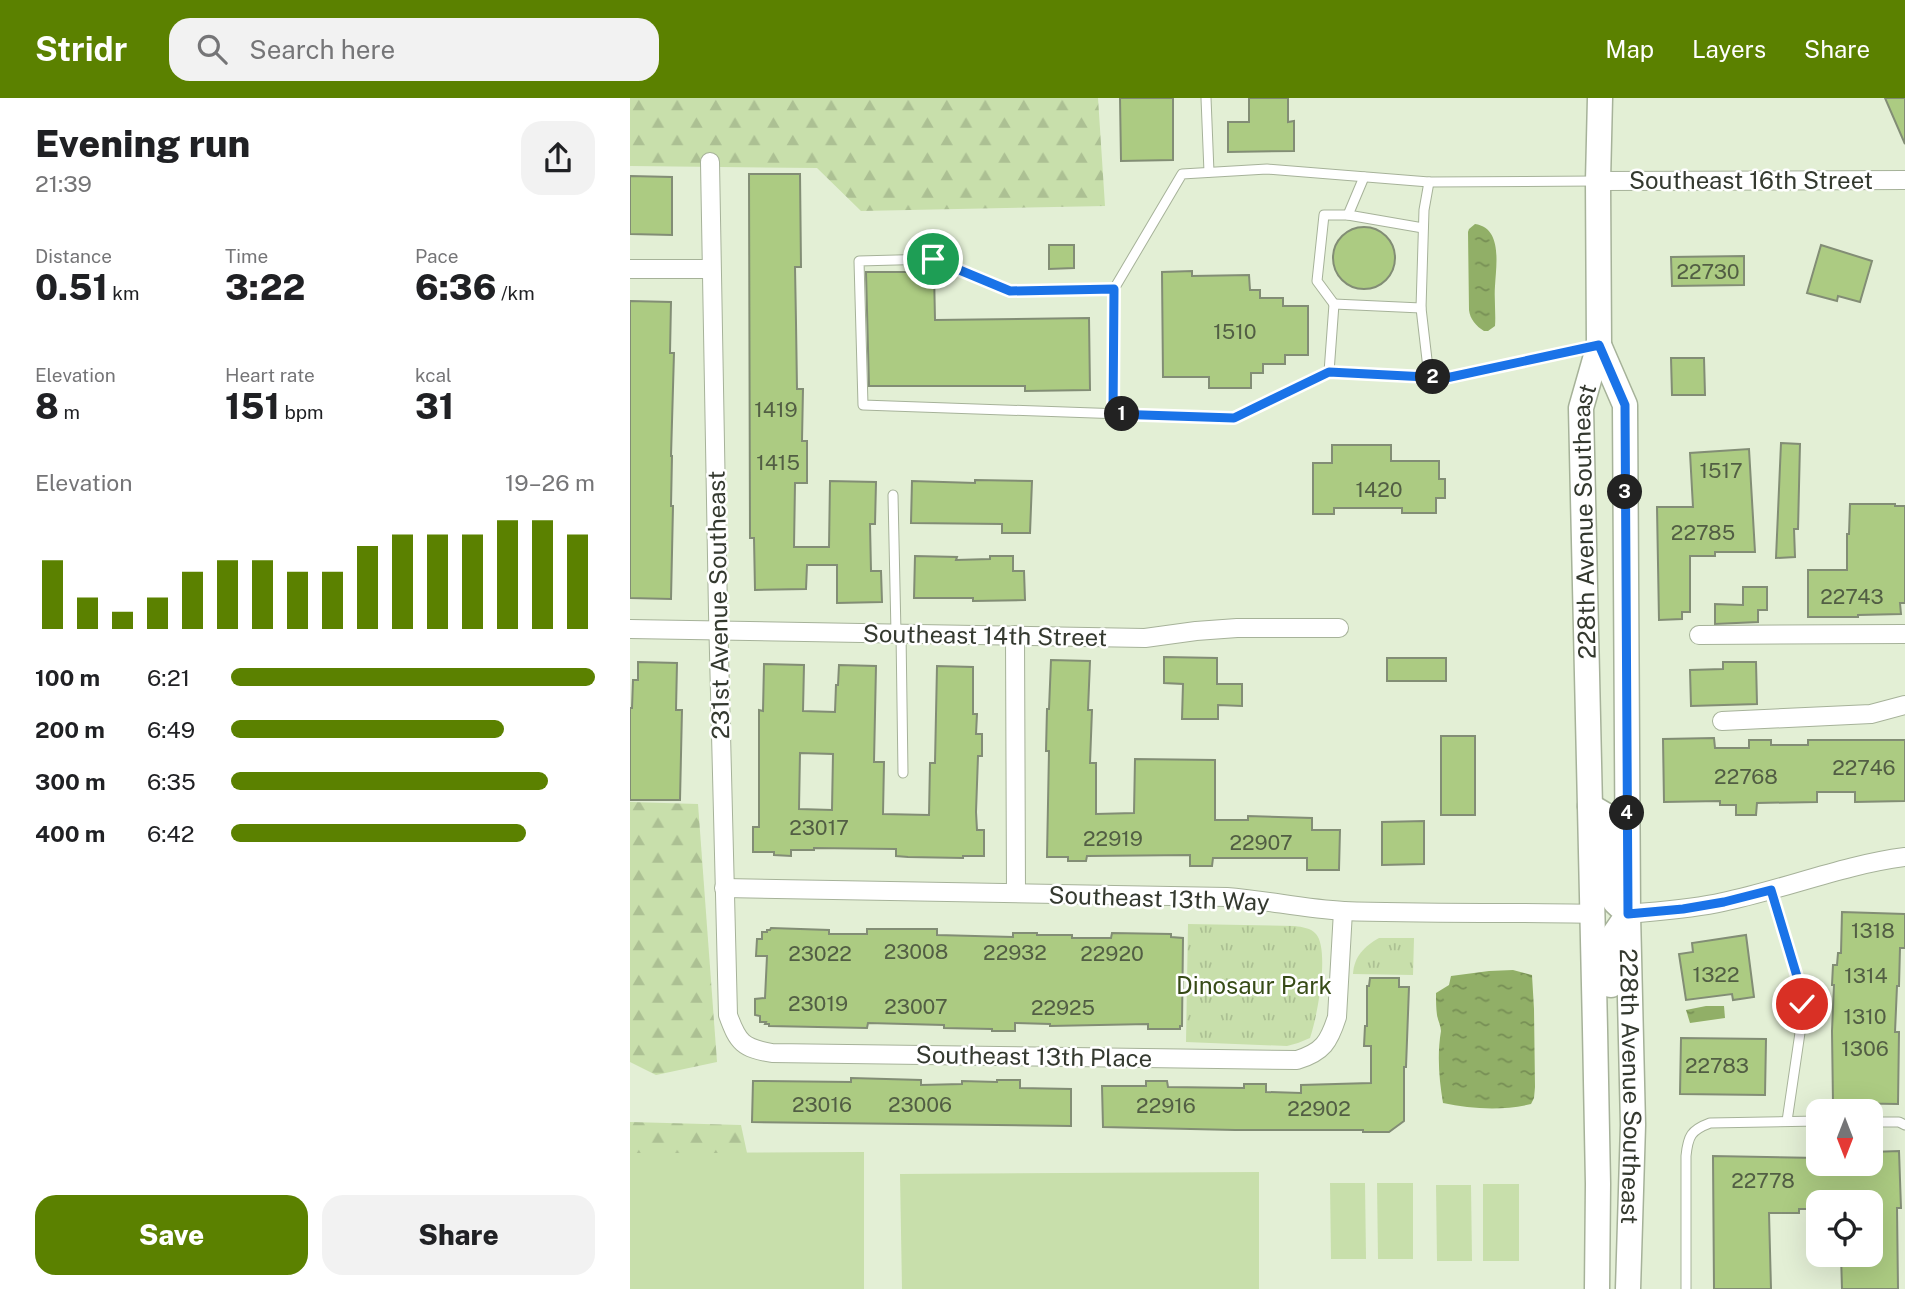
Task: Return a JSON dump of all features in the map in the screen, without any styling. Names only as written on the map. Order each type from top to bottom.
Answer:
[{"type":"main road","name":"228th Avenue Southeast","points":[[1597,1289],[1596,1068],[1580,408],[1599,345],[1600,98]]},
{"type":"main road","name":"228th Avenue Southeast","points":[[1599,345],[1625,405],[1628,914],[1633,1125],[1628,1289]]},
{"type":"main road","points":[[1590,806],[1607,816],[1609,821],[1611,889],[1615,902],[1628,914],[1615,933],[1611,953],[1612,1028],[1607,1047],[1596,1068]]},
{"type":"street","name":"231st Avenue Southeast","points":[[710,162],[728,1015],[742,1044]]},
{"type":"street","name":"Southeast 16th Street","points":[[1598,181],[1905,180]]},
{"type":"street","points":[[630,269],[711,269]]},
{"type":"street","name":"Southeast 14th Street","points":[[630,629],[1145,638],[1223,629],[1339,628]]},
{"type":"street","points":[[1699,635],[1905,634]]},
{"type":"street","points":[[1015,635],[1016,893]]},
{"type":"street","points":[[1722,721],[1871,714],[1905,705]]},
{"type":"street","points":[[1628,914],[1724,902],[1827,873],[1905,857]]},
{"type":"street","name":"Southeast 13th Way","points":[[724,888],[1227,897],[1343,911],[1593,914]]},
{"type":"street","name":"Southeast 13th Place","points":[[742,1044],[772,1053],[1297,1059],[1311,1055],[1324,1046],[1337,1017],[1343,911]]},
{"type":"lane","points":[[1206,98],[1209,172]]},
{"type":"lane","points":[[1113,414],[1114,289],[1182,173],[1267,169],[1429,182],[1598,181]]},
{"type":"lane","points":[[1348,215],[1364,177]]},
{"type":"lane","points":[[1429,182],[1424,210],[1421,308],[1429,377]]},
{"type":"lane","points":[[1329,372],[1334,304],[1317,281],[1324,215],[1348,215],[1423,228]]},
{"type":"lane","points":[[1114,289],[1010,291],[933,259],[859,261],[863,405],[1234,418],[1329,372],[1446,378],[1599,345]]},
{"type":"lane","points":[[1334,304],[1421,308]]},
{"type":"lane","points":[[893,495],[903,773]]},
{"type":"lane","points":[[1771,890],[1799,983],[1802,1004],[1787,1121]]},
{"type":"lane","points":[[1686,1289],[1686,1156],[1687,1141],[1696,1128],[1710,1123],[1806,1121]]},
{"type":"lane","points":[[1883,1122],[1899,1122],[1905,1125]]},
{"type":"green space","points":[[630,98],[1098,98],[1105,206],[861,211],[817,168],[630,166]]},
{"type":"green space","points":[[630,802],[698,804],[717,1062],[656,1075],[630,1062]]},
{"type":"green space","name":"Dinosaur Park","points":[[1188,924],[1295,926],[1314,932],[1320,942],[1322,969],[1319,1001],[1310,1038],[1287,1046],[1186,1042]]},
{"type":"green space","points":[[1379,938],[1414,938],[1413,975],[1353,974],[1361,952]]},
{"type":"green space","points":[[630,1122],[741,1125],[747,1153],[630,1153]]},
{"type":"green space","points":[[864,1152],[864,1289],[630,1289],[630,1153]]},
{"type":"green space","points":[[1259,1172],[1259,1289],[902,1289],[900,1174]]},
{"type":"green space","points":[[1330,1183],[1365,1183],[1366,1259],[1331,1259]]},
{"type":"green space","points":[[1377,1183],[1413,1183],[1413,1259],[1378,1259]]},
{"type":"green space","points":[[1483,1184],[1519,1184],[1519,1261],[1483,1261]]},
{"type":"green space","points":[[1436,1185],[1471,1185],[1472,1261],[1437,1261]]},
{"type":"water","points":[[1475,224],[1490,233],[1496,249],[1495,326],[1488,331],[1476,325],[1469,310],[1468,232]]},
{"type":"water","points":[[1513,970],[1532,975],[1535,1087],[1531,1104],[1487,1108],[1443,1103],[1439,1067],[1441,1031],[1436,993],[1449,985],[1451,976]]},
{"type":"water","points":[[1724,1006],[1725,1018],[1690,1023],[1686,1010]]},
{"type":"building","points":[[1120,98],[1173,98],[1173,160],[1121,161]]},
{"type":"building","points":[[1249,98],[1288,98],[1288,122],[1294,121],[1294,151],[1228,152],[1228,122],[1249,122]]},
{"type":"building","points":[[1885,98],[1905,98],[1905,144]]},
{"type":"building","points":[[749,174],[800,174],[801,267],[795,267],[797,389],[803,389],[802,441],[807,441],[807,483],[795,483],[794,547],[829,547],[830,481],[876,482],[875,524],[870,524],[871,571],[881,571],[882,602],[837,603],[837,565],[807,565],[806,589],[755,590],[754,538],[750,538]]},
{"type":"building","points":[[630,176],[672,177],[672,235],[630,234]]},
{"type":"building","points":[[1358,227],[1370,227],[1386,236],[1393,246],[1393,270],[1386,280],[1370,289],[1358,289],[1347,284],[1338,275],[1333,264],[1333,252],[1338,241],[1347,232]]},
{"type":"building","points":[[1049,245],[1074,245],[1074,268],[1049,269]]},
{"type":"building","points":[[1821,245],[1872,261],[1860,302],[1838,296],[1837,301],[1807,293]]},
{"type":"building","points":[[1744,256],[1744,285],[1672,286],[1671,257]]},
{"type":"building","points":[[1192,271],[1192,276],[1249,275],[1250,290],[1260,290],[1260,298],[1283,298],[1283,306],[1308,306],[1308,355],[1285,355],[1285,364],[1263,364],[1263,373],[1251,373],[1251,388],[1209,388],[1209,377],[1163,377],[1162,272]]},
{"type":"building","points":[[866,272],[934,272],[935,320],[1089,318],[1090,390],[1025,391],[1025,386],[869,386]]},
{"type":"building","points":[[630,301],[671,302],[670,353],[674,353],[671,599],[630,598]]},
{"type":"building","points":[[1671,358],[1704,358],[1705,395],[1672,395]]},
{"type":"building","points":[[1781,443],[1800,444],[1798,529],[1794,529],[1795,557],[1776,558]]},
{"type":"building","points":[[1332,445],[1391,445],[1391,461],[1439,461],[1439,479],[1445,479],[1445,498],[1436,498],[1436,513],[1402,513],[1402,508],[1334,508],[1334,514],[1313,514],[1313,463],[1332,463]]},
{"type":"building","points":[[1749,449],[1755,552],[1715,552],[1715,556],[1690,556],[1690,612],[1682,612],[1682,619],[1659,620],[1657,507],[1693,507],[1690,453]]},
{"type":"building","points":[[975,480],[1032,481],[1030,533],[1002,533],[1002,524],[911,523],[912,481],[975,483]]},
{"type":"building","points":[[1850,504],[1905,506],[1905,603],[1900,603],[1901,614],[1808,617],[1808,570],[1847,570]]},
{"type":"building","points":[[915,556],[957,557],[956,560],[1013,556],[1013,571],[1024,571],[1025,600],[914,598]]},
{"type":"building","points":[[1743,587],[1767,587],[1767,610],[1758,610],[1758,622],[1715,624],[1715,604],[1743,605]]},
{"type":"building","points":[[1164,657],[1217,658],[1217,684],[1242,684],[1242,706],[1218,705],[1218,719],[1182,719],[1183,684],[1164,683]]},
{"type":"building","points":[[1387,658],[1446,658],[1446,681],[1387,681]]},
{"type":"building","points":[[1051,660],[1090,661],[1090,763],[1096,763],[1096,814],[1134,813],[1135,759],[1215,760],[1215,820],[1248,820],[1248,816],[1312,818],[1312,830],[1340,830],[1339,870],[1307,870],[1307,858],[1213,858],[1212,866],[1190,866],[1190,855],[1087,856],[1086,861],[1068,861],[1068,857],[1047,857],[1049,751],[1046,751]]},
{"type":"building","points":[[638,662],[677,663],[676,710],[682,710],[680,800],[630,800],[630,708],[633,680],[638,680]]},
{"type":"building","points":[[1723,662],[1756,662],[1757,704],[1691,706],[1690,670],[1723,669]]},
{"type":"building","points":[[764,664],[804,665],[803,711],[835,712],[839,665],[876,666],[874,762],[884,762],[883,814],[929,815],[930,763],[935,763],[937,666],[973,667],[973,714],[977,714],[976,734],[982,734],[982,756],[978,756],[977,830],[984,830],[984,856],[908,857],[896,856],[896,849],[814,848],[791,850],[791,856],[774,855],[774,852],[753,852],[753,827],[759,827],[759,710],[763,711]],"holes":[[[800,753],[833,754],[832,810],[799,809]]]},
{"type":"building","points":[[1441,736],[1475,736],[1475,815],[1441,815]]},
{"type":"building","points":[[1714,738],[1715,748],[1749,748],[1749,740],[1771,740],[1771,745],[1808,745],[1808,740],[1905,740],[1905,801],[1855,802],[1855,792],[1817,792],[1817,802],[1757,803],[1756,815],[1736,815],[1736,805],[1720,805],[1720,801],[1664,802],[1663,739]]},
{"type":"building","points":[[1424,821],[1424,864],[1382,865],[1382,822]]},
{"type":"building","points":[[1842,912],[1905,914],[1905,948],[1900,948],[1895,1032],[1899,1032],[1898,1104],[1883,1104],[1883,1099],[1833,1099],[1833,965],[1837,965],[1838,953],[1841,953]]},
{"type":"building","points":[[771,928],[829,930],[829,934],[867,934],[867,929],[937,929],[937,935],[1013,937],[1013,933],[1037,933],[1072,935],[1072,938],[1111,938],[1112,933],[1171,934],[1171,937],[1183,938],[1182,1026],[1180,1029],[1148,1029],[1148,1024],[1050,1026],[1015,1023],[1015,1031],[992,1031],[944,1028],[944,1025],[868,1023],[867,1028],[769,1026],[766,1022],[760,1022],[760,1016],[755,1015],[755,999],[765,998],[767,956],[756,956],[757,939],[762,939],[762,932]]},
{"type":"building","points":[[1746,935],[1754,997],[1733,1000],[1732,994],[1686,1000],[1679,954],[1693,952],[1692,943]]},
{"type":"building","points":[[1370,978],[1399,978],[1399,987],[1409,987],[1404,1121],[1389,1132],[1103,1127],[1102,1086],[1146,1086],[1146,1081],[1167,1081],[1168,1087],[1244,1088],[1244,1084],[1266,1084],[1266,1092],[1301,1093],[1301,1085],[1371,1083],[1371,1046],[1364,1046],[1367,986]]},
{"type":"building","points":[[1681,1038],[1766,1039],[1765,1095],[1680,1094]]},
{"type":"building","points":[[851,1078],[921,1080],[921,1085],[1020,1080],[1020,1088],[1071,1089],[1071,1126],[752,1122],[753,1081],[851,1082]]},
{"type":"building","points":[[1899,1151],[1901,1208],[1897,1208],[1898,1289],[1842,1289],[1841,1267],[1883,1267],[1883,1190],[1806,1190],[1806,1209],[1799,1209],[1799,1213],[1769,1213],[1771,1289],[1714,1289],[1713,1156],[1806,1158],[1806,1176],[1883,1176],[1883,1152]]},
{"type":"route","points":[[933,259],[1010,291],[1114,289],[1113,414],[1234,418],[1329,372],[1446,378],[1599,345],[1625,405],[1628,914],[1683,909],[1771,890],[1799,983],[1802,1004]]}]
